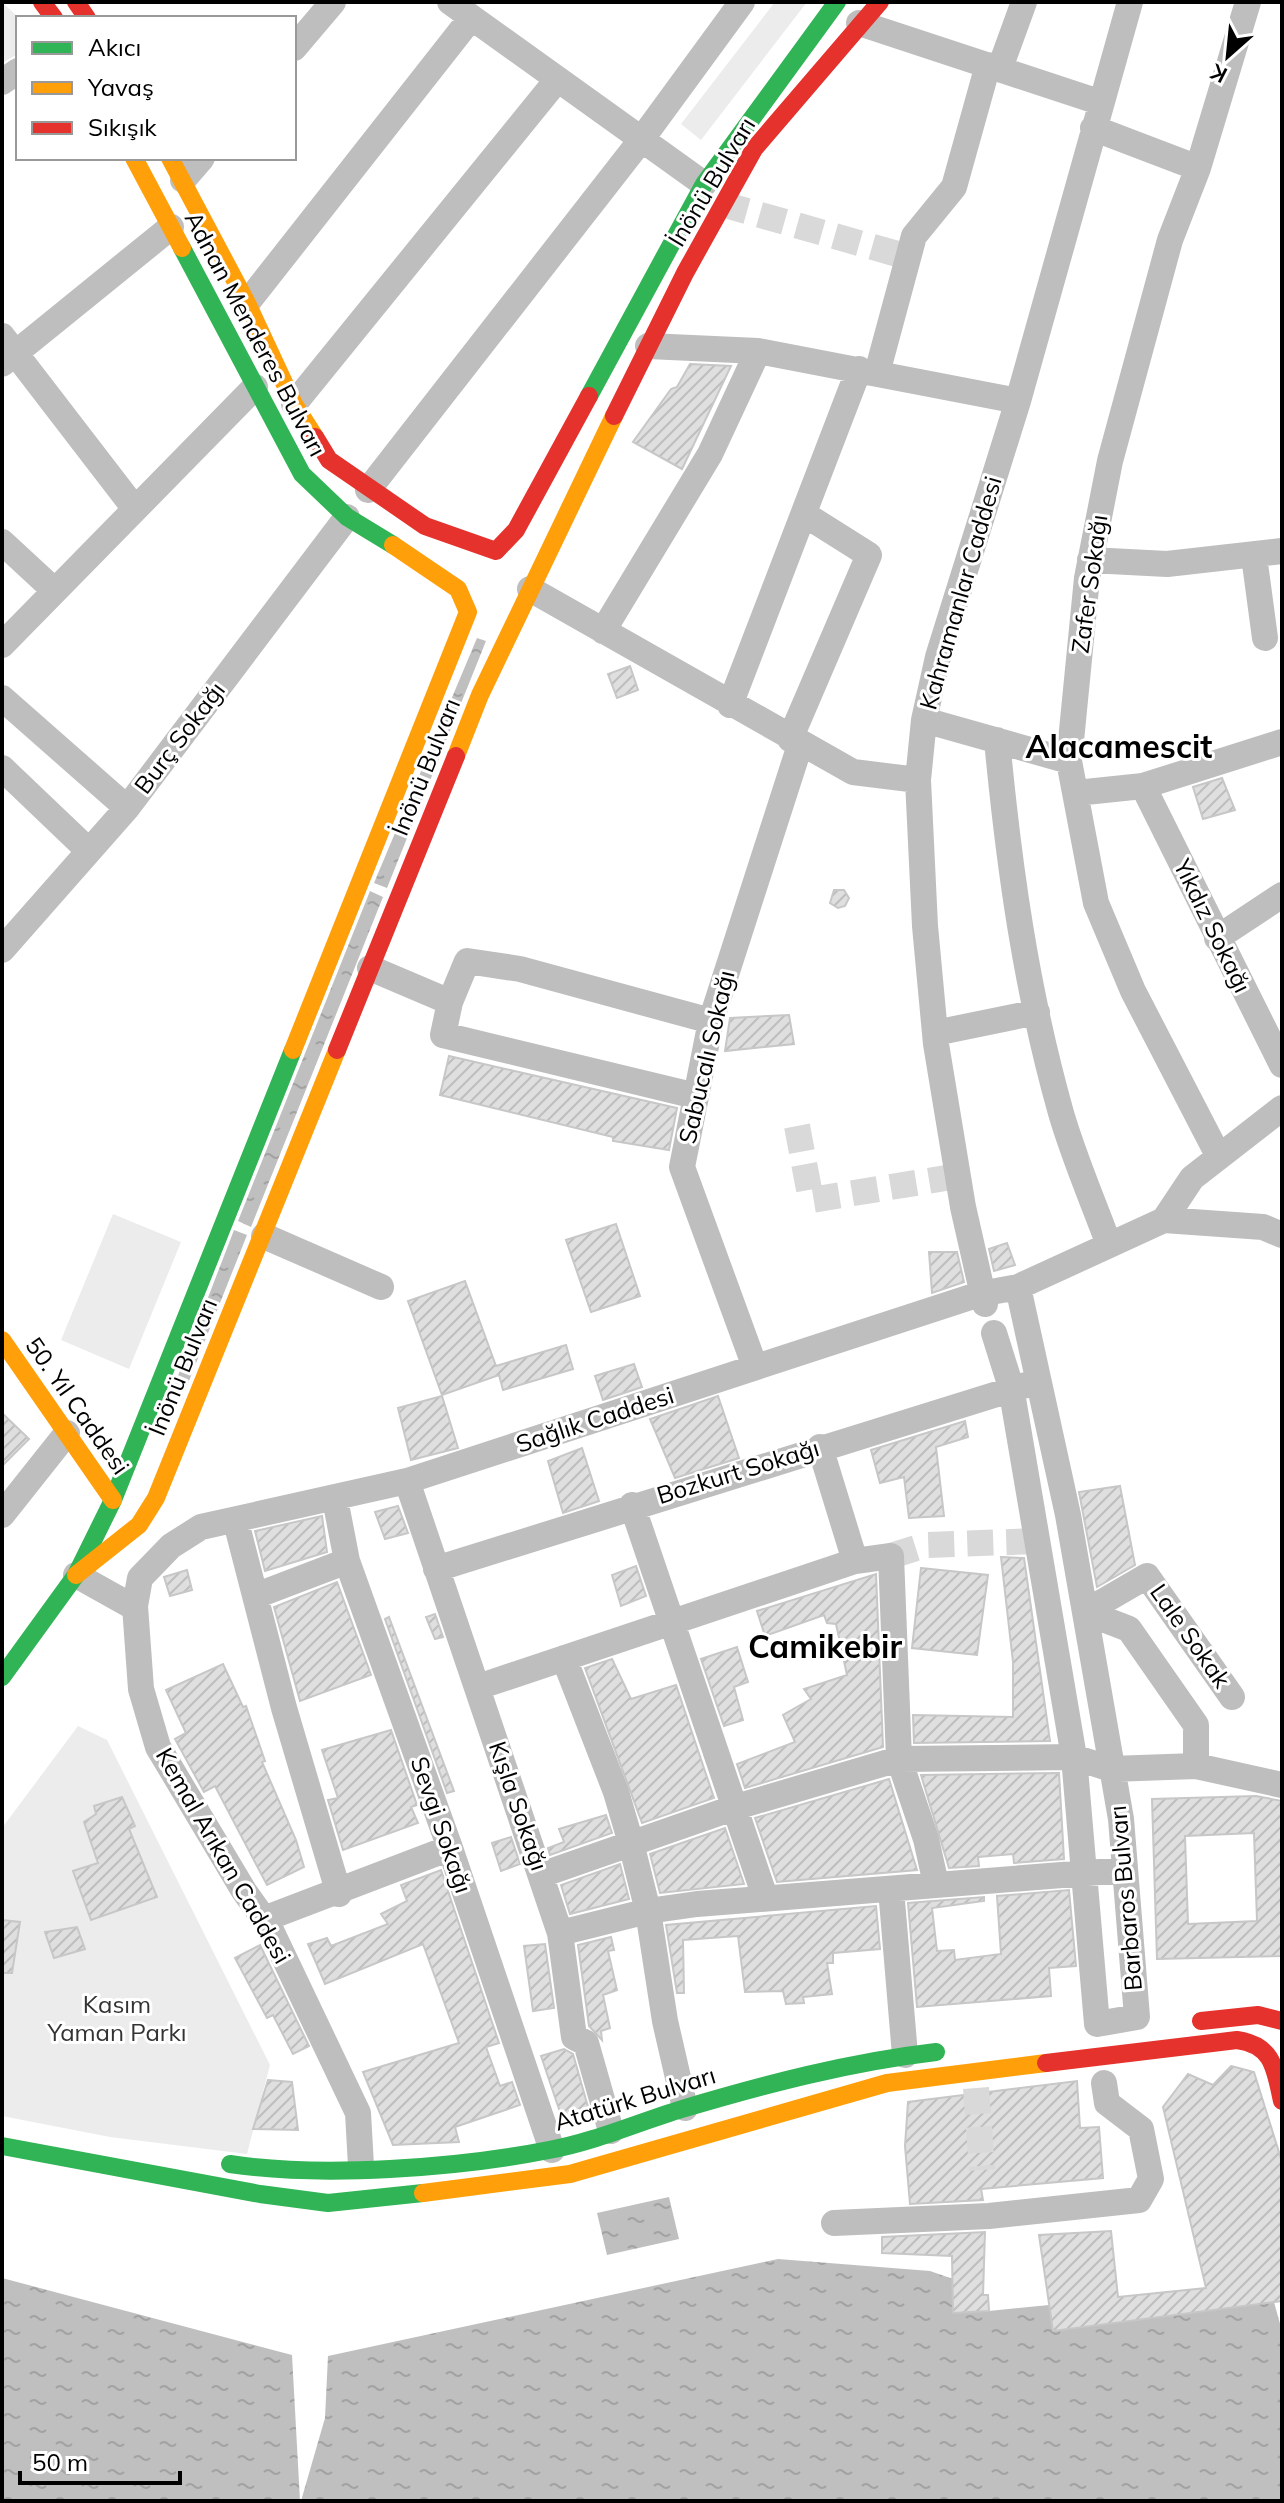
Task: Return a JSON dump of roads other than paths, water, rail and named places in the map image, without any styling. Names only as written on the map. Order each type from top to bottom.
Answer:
[{"type":"main road","name":"İnönü Bulvarı","points":[[508,542],[704,184],[837,2]]},
{"type":"main road","name":"İnönü Bulvarı","points":[[76,1575],[139,1525],[156,1498],[497,658],[648,346],[754,149],[868,9]]},
{"type":"main road","name":"Adnan Menderes Bulvarı","points":[[135,160],[302,474],[347,517],[438,573],[458,589],[467,602]]},
{"type":"main road","name":"Adnan Menderes Bulvarı","points":[[176,169],[247,303],[294,404],[329,460],[368,490],[425,526],[462,559]]},
{"type":"main road","name":"Adnan Menderes Bulvarı","points":[[425,526],[484,549],[496,551],[508,542]]},
{"type":"main road","name":"İnönü Bulvarı","points":[[3,1671],[76,1575],[113,1500],[468,612],[467,602]]},
{"type":"main road","points":[[497,658],[503,633],[500,616]]},
{"type":"main road","name":"50. Yıl Caddesi","points":[[3,1345],[113,1500]]},
{"type":"main road","points":[[1184,2023],[1258,2015],[1281,2018]]},
{"type":"main road","points":[[1083,2035],[1155,2027]]},
{"type":"main road","points":[[2,2146],[328,2203],[570,2174],[887,2083],[1237,2040],[1255,2041],[1270,2053],[1282,2101]]},
{"type":"main road","name":"Atatürk Bulvarı","points":[[205,2160],[268,2170],[327,2170],[469,2162],[552,2150],[685,2108],[865,2060],[950,2050]]},
{"type":"main road","points":[[2,2127],[49,2135]]},
{"type":"main road","points":[[351,2202],[365,2179],[361,2166]]},
{"type":"main road","points":[[327,2170],[320,2190],[328,2203]]},
{"type":"street","points":[[296,46],[333,2]]},
{"type":"street","points":[[450,2],[704,184]]},
{"type":"street","points":[[368,490],[641,140],[742,2]]},
{"type":"street","points":[[730,705],[804,514],[868,371],[914,236],[954,187],[994,67],[1024,2]]},
{"type":"street","name":"Kahramanlar Caddesi","points":[[983,1299],[935,1033],[925,926],[918,780],[924,720],[938,657],[1018,401],[1099,102],[1130,2]]},
{"type":"street","name":"Zafer Sokağı","points":[[1219,1157],[1133,991],[1096,903],[1069,761],[1090,560],[1110,461],[1170,240],[1198,168],[1248,2]]},
{"type":"street","points":[[868,9],[994,67],[1099,102]]},
{"type":"street","points":[[247,303],[471,18]]},
{"type":"street","points":[[294,404],[557,80]]},
{"type":"street","points":[[1093,128],[1198,168]]},
{"type":"street","points":[[176,169],[197,160]]},
{"type":"street","points":[[135,509],[7,352],[171,227]]},
{"type":"street","points":[[648,346],[758,351],[1018,401]]},
{"type":"street","points":[[603,631],[710,454],[758,351]]},
{"type":"street","points":[[2,645],[255,387]]},
{"type":"street","name":"Sabucalı Sokağı","points":[[755,1367],[682,1167],[711,1021],[795,742],[869,555],[804,514]]},
{"type":"street","name":"Burç Sokağı","points":[[2,950],[127,808],[347,517]]},
{"type":"street","points":[[2,542],[55,591]]},
{"type":"street","points":[[1090,560],[1167,564],[1282,551]]},
{"type":"street","points":[[1254,556],[1265,638]]},
{"type":"street","points":[[530,589],[795,742],[853,772],[918,780]]},
{"type":"street","points":[[2,698],[127,808]]},
{"type":"street","points":[[924,720],[1069,761]]},
{"type":"street","points":[[997,740],[1009,871],[1037,1012],[1062,1115],[1109,1245]]},
{"type":"street","points":[[1076,793],[1143,786],[1282,742]]},
{"type":"street","points":[[2,768],[89,851]]},
{"type":"street","name":"Yıkdız Sokağı","points":[[1143,786],[1282,1065]]},
{"type":"street","points":[[1217,938],[1282,895]]},
{"type":"street","points":[[696,1096],[443,1035],[450,1002],[467,961],[520,969],[711,1021]]},
{"type":"street","points":[[370,968],[450,1002]]},
{"type":"street","points":[[935,1033],[1037,1012]]},
{"type":"street","points":[[1282,1108],[1192,1178],[1164,1220],[1263,1227],[1282,1235]]},
{"type":"street","name":"Sağlık Caddesi","points":[[171,1546],[201,1527],[236,1522],[407,1481],[755,1367],[983,1299],[1018,1287],[1164,1220]]},
{"type":"street","points":[[264,1236],[381,1287]]},
{"type":"street","name":"Barbaros Bulvarı","points":[[994,1333],[1011,1387],[1074,1757],[1097,2024],[1137,2017],[1121,1819],[1041,1383],[1028,1341],[1018,1287]]},
{"type":"street","name":"Bozkurt Sokağı","points":[[436,1569],[1011,1387],[1041,1383]]},
{"type":"street","points":[[2,1515],[67,1433]]},
{"type":"street","points":[[820,1447],[855,1561]]},
{"type":"street","name":"Kışla Sokağı","points":[[407,1481],[560,1933],[574,2037],[586,2043],[611,2131]]},
{"type":"street","name":"Sevgi Sokağı","points":[[335,1499],[347,1561],[450,1848],[552,2150]]},
{"type":"street","points":[[632,1505],[765,1897]]},
{"type":"street","points":[[236,1522],[339,1894]]},
{"type":"street","name":"Kemal Arıkan Caddesi","points":[[171,1546],[140,1578],[135,1608],[141,1689],[158,1747],[264,1919],[358,2113],[361,2166]]},
{"type":"street","points":[[478,1687],[672,1625],[855,1561],[891,1556],[899,1759],[926,1839],[936,1884]]},
{"type":"street","points":[[255,1596],[347,1561]]},
{"type":"street","points":[[76,1575],[135,1608]]},
{"type":"street","name":"Lale Sokak","points":[[1085,1612],[1147,1576],[1232,1697]]},
{"type":"street","points":[[1085,1612],[1129,1629],[1196,1725],[1196,1766]]},
{"type":"street","points":[[564,1658],[616,1792],[631,1843],[648,1911],[665,2021],[685,2108]]},
{"type":"street","points":[[541,1875],[736,1807],[899,1759],[1074,1757],[1111,1769],[1196,1766],[1282,1785]]},
{"type":"street","points":[[264,1919],[339,1894],[450,1848]]},
{"type":"street","points":[[560,1933],[648,1911],[765,1897],[1125,1870]]},
{"type":"street","points":[[891,1889],[905,2055]]},
{"type":"street","points":[[1263,2046],[1281,2018]]},
{"type":"street","points":[[834,2223],[989,2216],[1139,2200],[1151,2179],[1141,2129],[1107,2103],[1104,2083]]},
{"type":"water","points":[[477,638],[486,641],[387,888],[374,883]]},
{"type":"water","points":[[370,891],[383,897],[251,1227],[238,1221]]},
{"type":"water","points":[[234,1230],[247,1235],[185,1391],[174,1386]]},
{"type":"water","points":[[669,2197],[679,2239],[607,2255],[597,2213]]},
{"type":"water","points":[[778,2259],[930,2271],[953,2279],[989,2311],[1049,2305],[1053,2331],[1274,2302],[1282,2331],[1282,2501],[301,2501],[325,2418],[328,2356]]},
{"type":"water","points":[[2,2278],[292,2355],[300,2501],[2,2501]]},
{"type":"tunnel","points":[[722,204],[908,257]]},
{"type":"tunnel","points":[[797,1126],[811,1200],[958,1176]]},
{"type":"tunnel","points":[[891,1556],[926,1545],[1038,1541]]},
{"type":"tunnel","points":[[976,2088],[982,2170]]},
{"type":"district","name":"Alacamescit","points":[[1119,747]]},
{"type":"district","name":"Camikebir","points":[[825,1647]]},
{"type":"park label","name":"Kasım Yaman Parkı","points":[[117,2019]]}]
